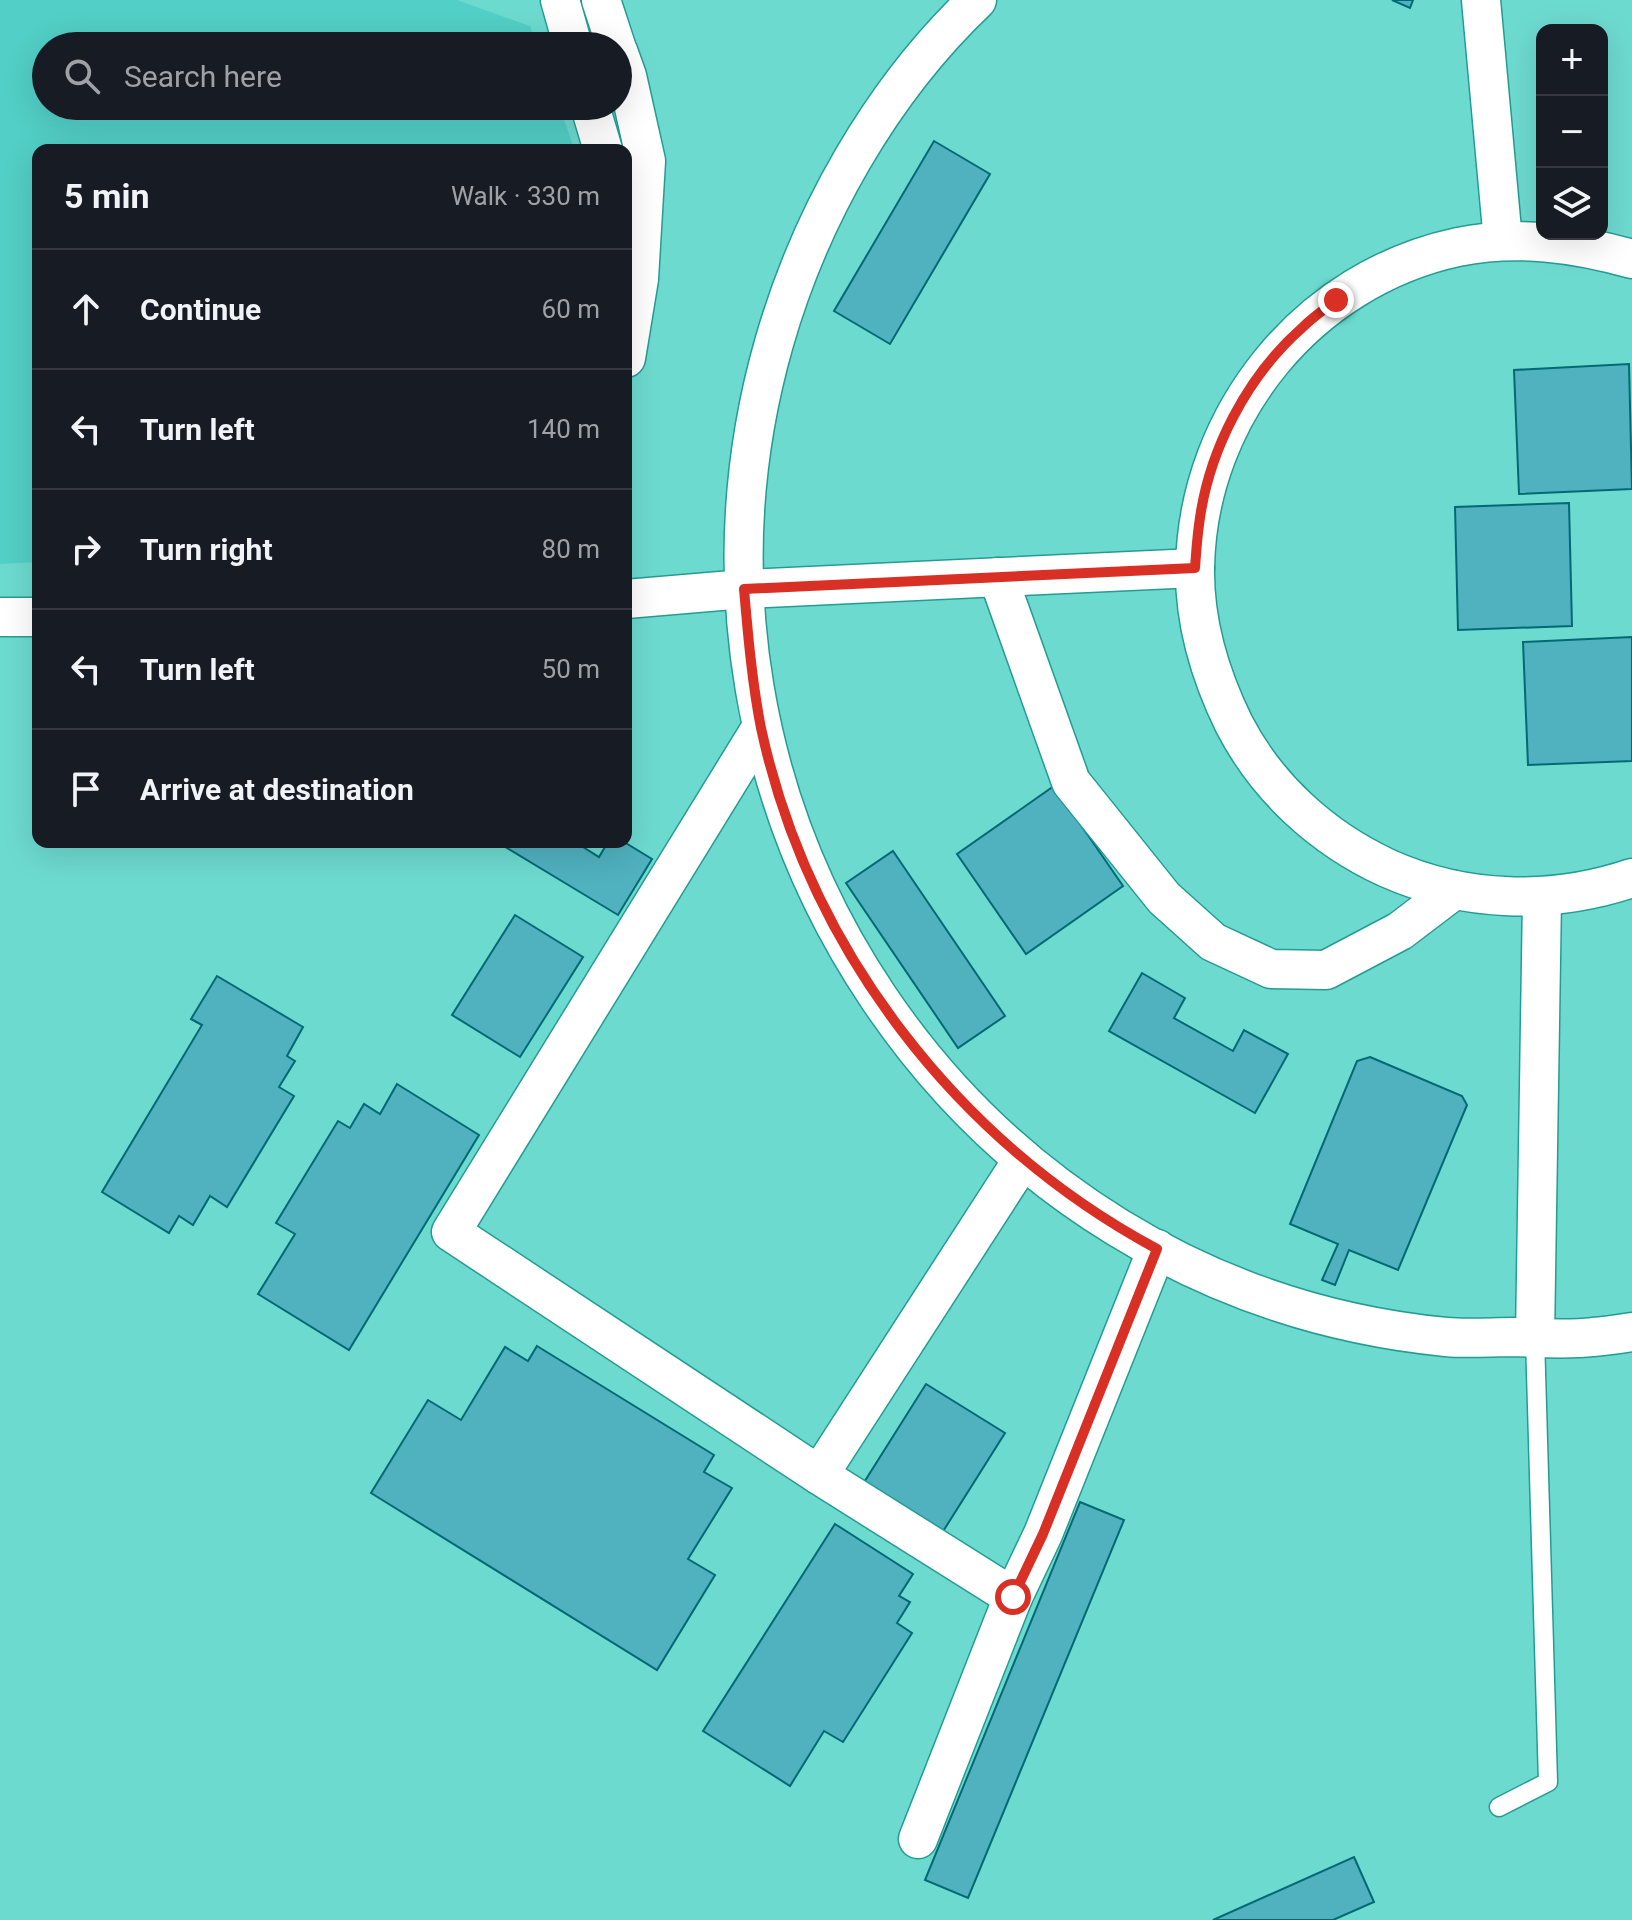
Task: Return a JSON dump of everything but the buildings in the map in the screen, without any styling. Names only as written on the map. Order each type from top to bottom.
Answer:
[{"type":"street","points":[[560,0],[569,32]]},
{"type":"street","points":[[601,0],[612,32]]},
{"type":"street","points":[[977,0],[918,65],[876,122],[839,182],[808,245],[783,311],[764,379],[751,448],[745,518],[744,589],[750,659],[761,728],[780,796],[804,862],[834,926],[869,986],[910,1043],[956,1097],[1061,1190],[1119,1229],[1181,1262],[1245,1290],[1311,1312],[1366,1325],[1449,1337],[1589,1338],[1632,1332]]},
{"type":"street","points":[[1481,0],[1503,241]]},
{"type":"street","points":[[632,98],[646,161],[639,279],[632,322]]},
{"type":"street","points":[[594,120],[601,144]]},
{"type":"street","points":[[1632,259],[1563,244],[1503,241],[1459,247],[1416,259],[1375,277],[1336,300],[1301,328],[1244,397],[1208,479],[1199,523],[1195,568],[1198,613],[1207,656],[1222,699],[1242,738],[1267,775],[1297,808],[1331,837],[1370,860],[1410,878],[1454,890],[1498,896],[1542,897],[1586,891],[1632,878]]},
{"type":"street","points":[[632,598],[744,589],[1195,568]]},
{"type":"street","points":[[998,577],[1071,782],[1164,898],[1213,942],[1271,969],[1326,970],[1400,931],[1454,890]]},
{"type":"street","points":[[0,617],[32,617]]},
{"type":"street","points":[[761,728],[451,1232],[819,1475],[1013,1597]]},
{"type":"street","points":[[1535,1338],[1542,897]]},
{"type":"street","points":[[819,1475],[1023,1159]]},
{"type":"street","points":[[918,1839],[1013,1597],[1043,1534],[1157,1249]]},
{"type":"lane","points":[[1499,1807],[1548,1782],[1535,1338]]},
{"type":"shaded area","points":[[0,0],[457,0],[530,26],[532,32],[32,32],[32,120],[564,120],[572,144],[32,144],[32,562],[0,564]]},
{"type":"route","points":[[1013,1597],[1043,1534],[1157,1249],[1119,1229],[1061,1190],[1006,1145],[956,1097],[910,1043],[869,986],[824,905],[804,862],[780,796],[761,728],[750,659],[744,589],[1195,568],[1199,523],[1208,479],[1244,397],[1301,328],[1336,300]]}]
